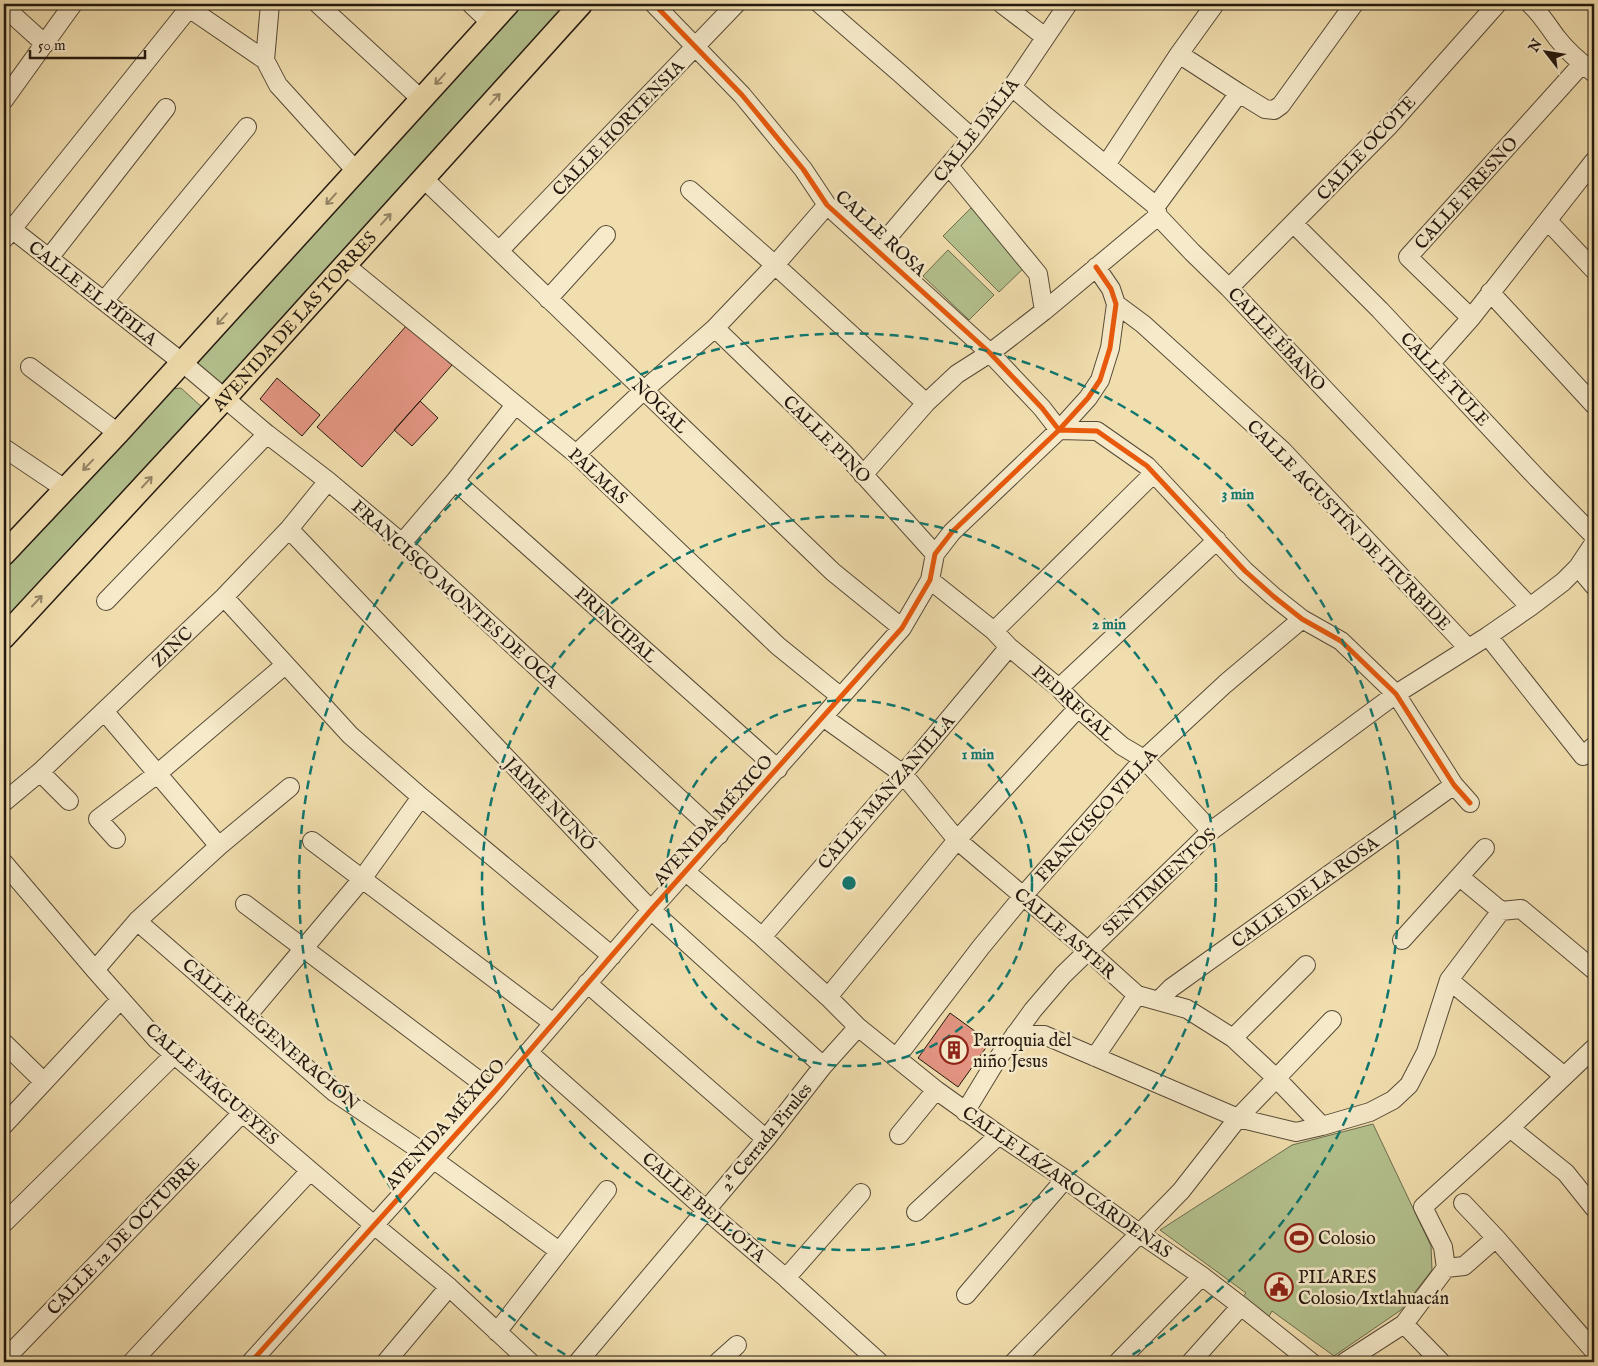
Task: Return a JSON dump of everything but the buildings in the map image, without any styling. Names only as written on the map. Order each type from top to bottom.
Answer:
[{"type":"main road","points":[[4,554],[118,433],[508,4]]},
{"type":"main road","name":"AVENIDA DE LAS TORRES","points":[[4,637],[225,398],[581,4]]},
{"type":"street","points":[[4,100],[73,4]]},
{"type":"street","points":[[265,60],[270,4]]},
{"type":"street","points":[[318,4],[422,99]]},
{"type":"street","points":[[471,4],[491,23]]},
{"type":"street","name":"CALLE ROSA","points":[[654,4],[742,95],[803,169],[827,204],[990,353],[1042,408],[1058,430]]},
{"type":"street","name":"CALLE HORTENSIA","points":[[499,251],[736,4]]},
{"type":"street","points":[[820,4],[902,74],[972,138]]},
{"type":"street","points":[[1002,4],[1045,37]]},
{"type":"street","name":"CALLE DALIA","points":[[877,250],[949,166],[1012,87],[1068,4]]},
{"type":"street","points":[[1106,165],[1215,4]]},
{"type":"street","points":[[1180,54],[1265,109],[1274,110],[1281,105],[1354,4]]},
{"type":"street","name":"CALLE OCOTE","points":[[1230,288],[1388,127],[1497,4]]},
{"type":"street","points":[[1530,4],[1539,12],[1558,40],[1588,68]]},
{"type":"street","points":[[6,231],[186,6],[265,60],[278,85],[356,171]]},
{"type":"street","points":[[4,7],[45,44]]},
{"type":"street","name":"CALLE FRESNO","points":[[1471,318],[1408,257],[1588,68]]},
{"type":"street","name":"CALLE ÉBANO","points":[[1012,87],[1106,165],[1157,211],[1192,252],[1230,288],[1530,608]]},
{"type":"street","points":[[863,475],[926,403],[957,374],[990,353],[1044,311],[1096,268],[1157,211],[1239,93]]},
{"type":"street","points":[[49,258],[166,108]]},
{"type":"street","points":[[104,301],[247,127]]},
{"type":"street","points":[[1431,363],[1471,318],[1594,161]]},
{"type":"street","points":[[949,166],[1038,274],[1044,311]]},
{"type":"street","name":"NOGAL","points":[[423,178],[833,572],[902,628]]},
{"type":"street","points":[[690,190],[926,403]]},
{"type":"street","points":[[576,454],[643,390],[714,328],[775,265],[827,204]]},
{"type":"street","points":[[1548,221],[1594,270]]},
{"type":"street","name":"CALLE TULE","points":[[1294,224],[1431,363],[1537,478],[1594,536]]},
{"type":"street","name":"CALLE EL PÍPILA","points":[[6,231],[49,258],[182,362]]},
{"type":"street","points":[[548,299],[606,235]]},
{"type":"street","name":"PALMAS","points":[[345,265],[576,454],[778,646],[841,697]]},
{"type":"street","points":[[1096,268],[1111,289],[1116,304]]},
{"type":"street","points":[[1490,292],[1594,405]]},
{"type":"street","name":"AVENIDA MÉXICO","points":[[251,1362],[494,1092],[651,910],[902,628],[930,580],[935,554],[952,532],[1058,430],[1088,398],[1100,380],[1110,348],[1116,304]]},
{"type":"street","name":"CALLE AGUSTÍN DE ITÚRBIDE","points":[[1116,304],[1143,324],[1283,451],[1468,648]]},
{"type":"street","name":"CALLE PINO","points":[[714,328],[844,453],[935,554]]},
{"type":"street","name":"FRANCISCO MONTES DE OCA","points":[[182,362],[267,434],[328,480],[402,543],[719,835]]},
{"type":"street","points":[[30,367],[118,433]]},
{"type":"street","points":[[402,543],[455,481],[515,405]]},
{"type":"street","points":[[1058,430],[1097,431],[1147,466],[1245,571],[1302,619],[1341,641],[1396,694],[1454,785],[1470,803]]},
{"type":"street","points":[[106,601],[267,434]]},
{"type":"street","points":[[4,448],[64,489]]},
{"type":"street","points":[[994,631],[1154,473]]},
{"type":"street","name":"ZINC","points":[[4,802],[40,772],[224,596],[289,529],[328,480]]},
{"type":"street","name":"PRINCIPAL","points":[[455,481],[778,769]]},
{"type":"street","name":"JAIME NUNÓ","points":[[289,529],[651,910],[823,1066]]},
{"type":"street","points":[[1059,688],[1217,540]]},
{"type":"street","points":[[1396,694],[1530,608],[1563,582],[1578,567],[1594,543]]},
{"type":"street","points":[[1578,567],[1594,586]]},
{"type":"street","name":"PEDREGAL","points":[[930,580],[994,631],[1009,647],[1059,688],[1078,708],[1122,746],[1144,758],[1211,831]]},
{"type":"street","points":[[224,596],[350,735],[421,797],[612,956]]},
{"type":"street","name":"FRANCISCO VILLA","points":[[896,1058],[981,947],[1023,896],[1144,758],[1225,684],[1302,619]]},
{"type":"street","points":[[1488,636],[1588,751]]},
{"type":"street","name":"CALLE MANZANILLA","points":[[762,937],[903,774],[1009,647]]},
{"type":"street","points":[[116,839],[98,819],[157,774],[285,665]]},
{"type":"street","name":"SENTIMIENTOS","points":[[966,1112],[996,1061],[1015,1034],[1063,975],[1087,950],[1211,831],[1396,694]]},
{"type":"street","points":[[828,997],[958,840],[1078,708]]},
{"type":"street","points":[[104,711],[219,846]]},
{"type":"street","name":"CALLE ASTER","points":[[823,717],[903,774],[958,840],[1137,995],[1187,1009],[1233,1038],[1276,1078],[1322,1126]]},
{"type":"street","points":[[40,772],[69,801]]},
{"type":"street","name":"CALLE DE LA ROSA","points":[[1158,1001],[1170,988],[1454,785]]},
{"type":"street","points":[[95,970],[137,922],[219,846],[290,787]]},
{"type":"street","points":[[247,1016],[362,879],[421,797]]},
{"type":"street","points":[[312,840],[554,1023]]},
{"type":"street","points":[[1402,940],[1485,848]]},
{"type":"street","name":"CALLE MAGUEYES","points":[[4,863],[157,1040],[449,1288],[530,1362]]},
{"type":"street","name":"CALLE LÁZARO CÁRDENAS","points":[[686,872],[762,937],[858,1027],[936,1090],[1202,1276],[1306,1361]]},
{"type":"street","points":[[1460,877],[1501,911],[1521,909],[1594,970]]},
{"type":"street","points":[[245,904],[494,1092]]},
{"type":"street","points":[[1015,1034],[1044,1035],[1238,1118],[1296,1132],[1322,1126],[1370,1112],[1393,1100],[1409,1085],[1426,1052],[1449,980],[1501,911]]},
{"type":"street","name":"CALLE REGENERACIÓN","points":[[137,922],[334,1092],[433,1159],[558,1251]]},
{"type":"street","points":[[1233,1038],[1306,964]]},
{"type":"street","points":[[1449,980],[1564,1076]]},
{"type":"street","points":[[587,983],[766,1139]]},
{"type":"street","points":[[1096,1057],[1137,995]]},
{"type":"street","points":[[4,1125],[121,999]]},
{"type":"street","points":[[1014,1362],[1181,1191],[1238,1118],[1332,1020]]},
{"type":"street","name":"2ª Cerrada Pirules","points":[[578,1362],[766,1139],[823,1066],[858,1027]]},
{"type":"street","points":[[4,1043],[44,1082]]},
{"type":"street","points":[[1345,1362],[1404,1324],[1446,1268],[1443,1247],[1423,1207],[1594,1048]]},
{"type":"street","name":"CALLE BELLOTA","points":[[528,1052],[879,1362]]},
{"type":"street","points":[[8,1212],[175,1054]]},
{"type":"street","points":[[899,1135],[936,1090]]},
{"type":"street","name":"CALLE 12 DE OCTUBRE","points":[[4,1360],[242,1113]]},
{"type":"street","points":[[1510,1128],[1566,1173],[1594,1208]]},
{"type":"street","points":[[916,1212],[999,1135]]},
{"type":"street","points":[[132,1362],[310,1171]]},
{"type":"street","points":[[966,1295],[1065,1179]]},
{"type":"street","points":[[497,1332],[607,1190]]},
{"type":"street","points":[[786,1278],[860,1193]]},
{"type":"street","points":[[1463,1204],[1496,1238],[1594,1351]]},
{"type":"street","points":[[1446,1268],[1464,1266],[1496,1238]]},
{"type":"street","points":[[1118,1362],[1202,1276]]},
{"type":"street","points":[[386,1362],[449,1288]]},
{"type":"street","points":[[1191,1362],[1241,1306]]},
{"type":"street","points":[[1404,1324],[1441,1362]]},
{"type":"street","points":[[718,1362],[738,1345]]},
{"type":"green space","points":[[523,4],[577,4],[230,384],[221,384],[198,365],[198,358]]},
{"type":"green space","points":[[971,208],[1027,265],[999,292],[943,236]]},
{"type":"green space","points":[[948,250],[994,295],[969,320],[923,276]]},
{"type":"green space","points":[[181,388],[204,409],[4,630],[4,571],[171,389]]},
{"type":"green space","name":"Colosio","points":[[1373,1124],[1431,1246],[1432,1270],[1401,1310],[1334,1356],[1272,1311],[1265,1323],[1238,1302],[1246,1293],[1160,1230],[1292,1145]]},
{"type":"cycle path","points":[[654,4],[742,95],[803,169],[827,205],[990,353],[1042,408],[1059,430],[1097,431],[1147,466],[1245,571],[1302,619],[1341,641],[1396,694],[1454,785],[1470,803]]},
{"type":"cycle path","points":[[251,1362],[494,1092],[651,910],[902,628],[930,580],[935,554],[952,532],[1059,430],[1088,398],[1100,380],[1110,348],[1116,304],[1111,289],[1096,267]]},
{"type":"place","name":"Parroquia del niño Jesus","points":[[954,1050]]},
{"type":"place","name":"Colosio","points":[[1299,1238]]},
{"type":"place","name":"PILARES Colosio/Ixtlahuacán","points":[[1279,1287]]}]
